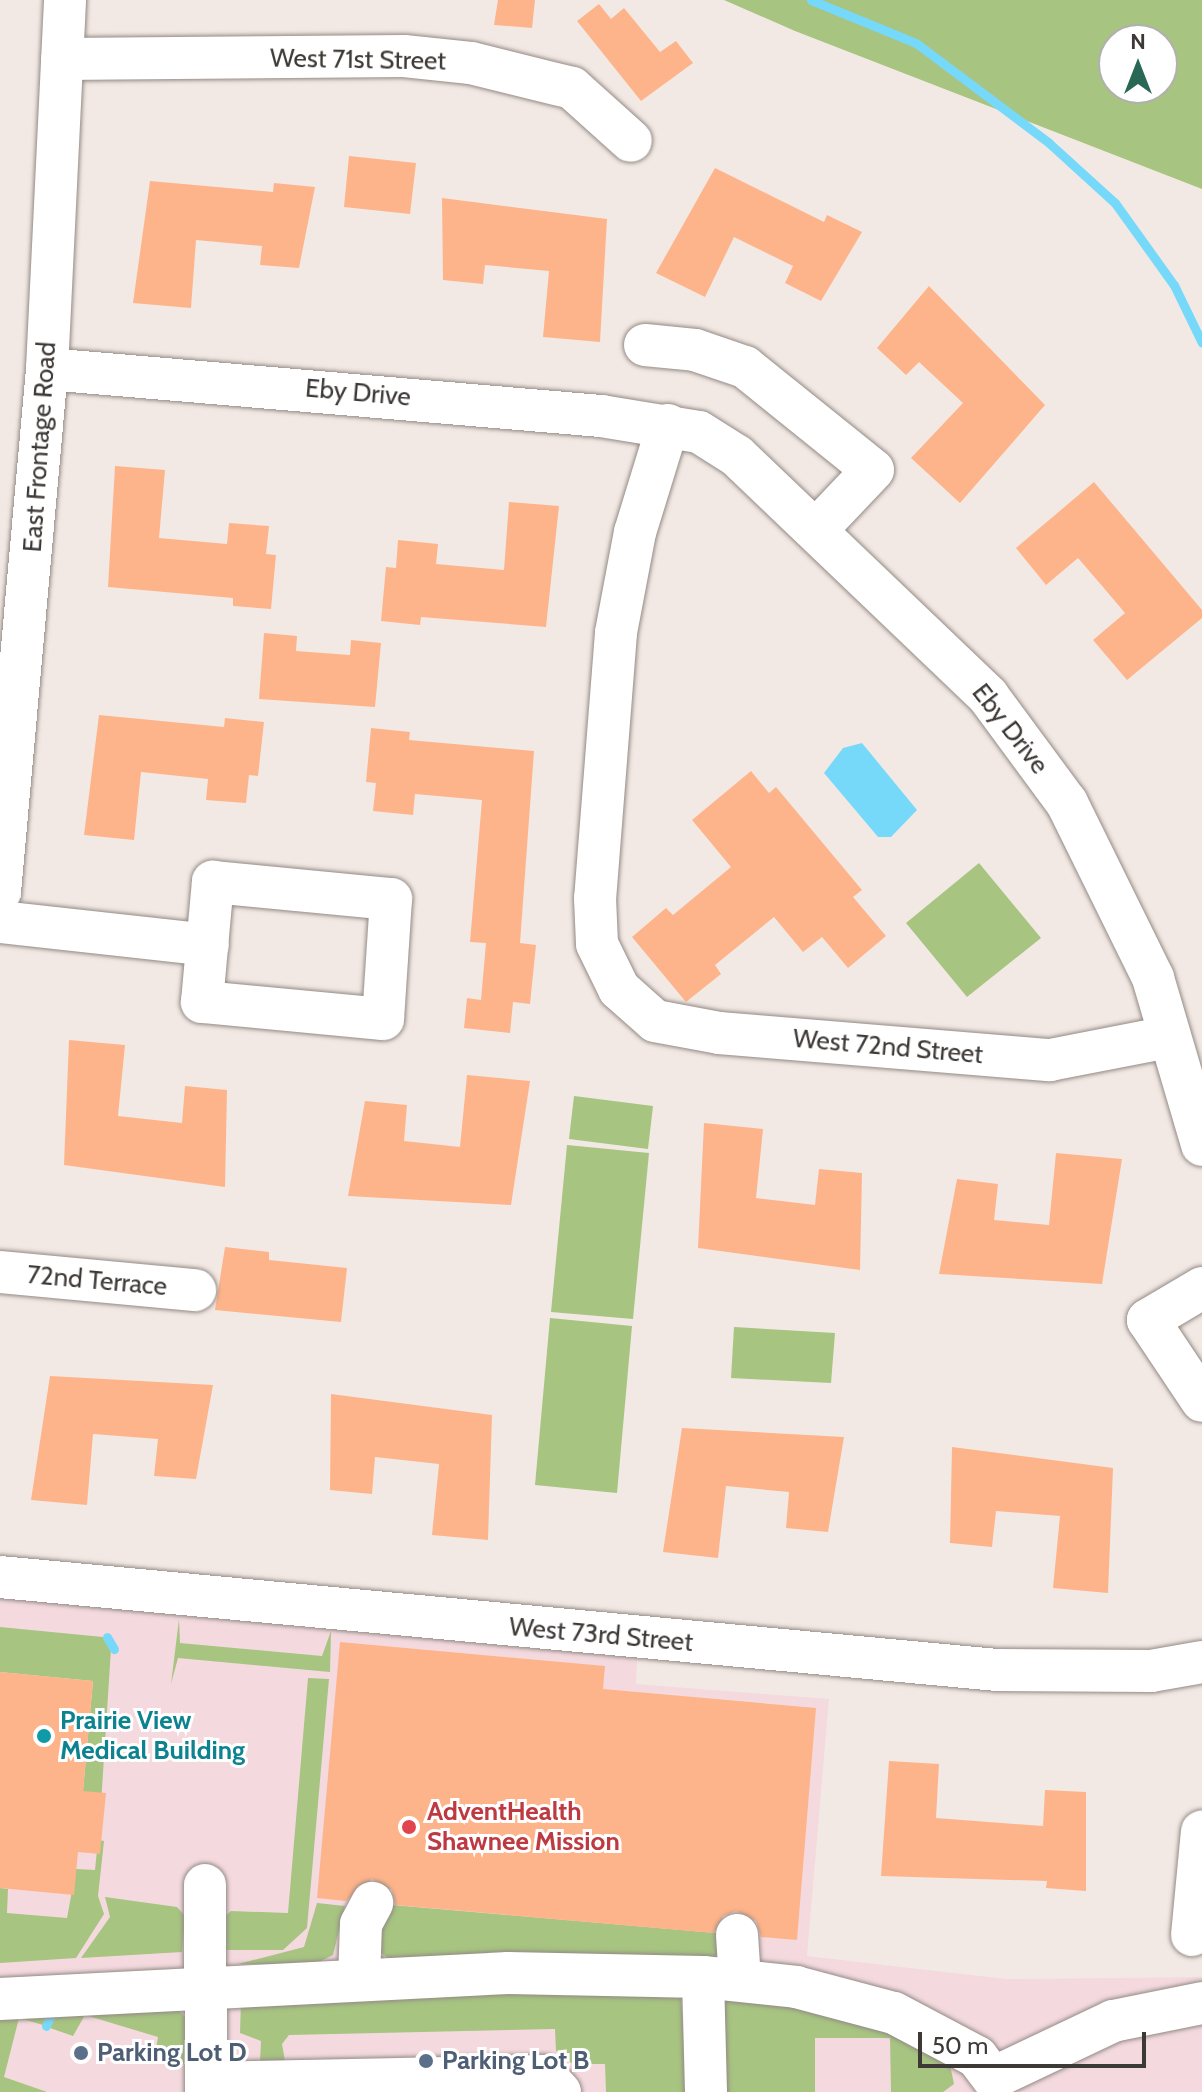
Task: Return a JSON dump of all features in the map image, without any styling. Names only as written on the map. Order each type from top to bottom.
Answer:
[{"type":"street","name":"East Frontage Road","points":[[0,892],[47,369],[65,0]]},
{"type":"street","name":"West 71st Street","points":[[62,59],[404,56],[471,63],[572,88],[631,141]]},
{"type":"street","points":[[645,345],[695,350],[745,367],[873,470],[818,528]]},
{"type":"street","name":"Eby Drive","points":[[47,369],[668,425],[699,432],[737,456],[818,528],[988,696],[1067,803],[1153,978],[1202,1145]]},
{"type":"street","name":"West 72nd Street","points":[[668,425],[635,532],[615,649],[595,898],[597,944],[619,989],[655,1021],[719,1033],[1050,1060],[1168,1037]]},
{"type":"street","points":[[213,882],[391,899],[383,1019],[202,1002],[208,945],[213,882]]},
{"type":"street","points":[[0,922],[208,945]]},
{"type":"street","name":"72nd Terrace","points":[[0,1272],[195,1290]]},
{"type":"street","points":[[1202,1288],[1148,1320],[1202,1401]]},
{"type":"street","name":"West 73rd Street","points":[[0,1577],[387,1632],[997,1670],[1151,1671],[1202,1662]]},
{"type":"street","points":[[1192,1935],[1202,1831]]},
{"type":"street","points":[[205,1885],[206,2087],[545,2076],[560,2092]]},
{"type":"street","points":[[359,1979],[363,1910]]},
{"type":"street","points":[[0,1999],[204,1985],[566,1972],[735,1959],[894,2013],[977,2057],[981,2085],[1113,2021],[1202,2003]]},
{"type":"street","points":[[706,2092],[735,1959]]},
{"type":"shaded area","name":"AdventHealth Shawnee Mission","points":[[0,1586],[638,1641],[636,1684],[829,1699],[807,1956],[1006,1979],[1202,1977],[1202,2092],[0,2092]]},
{"type":"green space","points":[[724,0],[1202,0],[1202,189],[795,31]]},
{"type":"green space","points":[[979,863],[1041,938],[967,997],[906,923]]},
{"type":"green space","points":[[574,1096],[653,1106],[648,1149],[569,1139]]},
{"type":"green space","points":[[567,1145],[649,1153],[633,1319],[551,1312]]},
{"type":"green space","points":[[550,1318],[632,1326],[617,1493],[535,1485]]},
{"type":"green space","points":[[734,1327],[835,1333],[831,1383],[731,1378]]},
{"type":"green space","points":[[179,1619],[180,1643],[322,1656],[331,1631],[330,1672],[178,1658],[171,1684]]},
{"type":"green space","points":[[0,1627],[103,1637],[111,1649],[101,1804],[82,1802],[93,1681],[0,1672]]},
{"type":"green space","points":[[308,1678],[329,1679],[307,1928],[283,1950],[223,1950],[223,1918],[231,1911],[288,1913]]},
{"type":"green space","points":[[98,1840],[104,1841],[98,1896],[104,1914],[76,1958],[0,1963],[0,1888],[8,1889],[7,1913],[67,1918],[76,1869],[95,1870]]},
{"type":"green space","points":[[105,1897],[177,1907],[185,1916],[182,1952],[81,1958],[110,1917]]},
{"type":"green space","points":[[317,1903],[345,1906],[333,1955],[315,1964],[238,1964],[304,1947]]},
{"type":"green space","points":[[381,1904],[727,1934],[713,1961],[391,1960],[381,1953]]},
{"type":"green space","points":[[530,1992],[681,1998],[688,2092],[606,2092],[605,2064],[573,2064],[556,2051],[555,2029],[289,2035],[282,2044],[285,2061],[260,2061],[261,2041],[240,2033],[241,2001],[256,2007]]},
{"type":"green space","points":[[720,1999],[799,2006],[881,2027],[950,2065],[954,2084],[943,2092],[891,2092],[890,2038],[815,2038],[815,2092],[716,2092]]},
{"type":"green space","points":[[173,2004],[188,2020],[189,2057],[181,2067],[154,2061],[158,2037],[85,2015],[73,2036],[50,2028],[56,2012],[48,2010],[43,2025],[19,2018],[4,2077],[47,2092],[0,2092],[0,2014],[34,2008]]},
{"type":"water","points":[[862,743],[917,810],[891,837],[878,837],[824,773],[843,748]]},
{"type":"building","points":[[498,0],[535,0],[532,28],[494,25]]},
{"type":"building","points":[[599,4],[611,19],[624,8],[660,52],[676,41],[693,63],[641,101],[577,21]]},
{"type":"building","points":[[349,156],[416,163],[410,214],[344,207]]},
{"type":"building","points":[[715,168],[824,222],[827,215],[862,232],[821,301],[785,283],[793,266],[734,237],[705,297],[656,273]]},
{"type":"building","points":[[150,181],[273,192],[274,183],[315,187],[299,268],[260,265],[262,246],[196,240],[191,308],[133,303]]},
{"type":"building","points":[[442,198],[607,219],[600,342],[543,337],[549,271],[485,265],[483,284],[443,280]]},
{"type":"building","points":[[929,286],[1045,405],[960,503],[911,458],[963,403],[919,362],[906,375],[877,348]]},
{"type":"building","points":[[115,466],[165,470],[159,538],[227,544],[229,523],[269,526],[266,554],[276,555],[271,609],[233,606],[233,598],[108,587]]},
{"type":"building","points":[[1094,482],[1202,610],[1202,618],[1127,680],[1093,640],[1125,613],[1078,558],[1046,585],[1016,548]]},
{"type":"building","points":[[509,502],[559,506],[546,627],[421,617],[420,625],[381,621],[386,567],[396,568],[398,540],[438,544],[436,564],[504,570]]},
{"type":"building","points":[[264,633],[297,636],[296,651],[350,655],[351,640],[381,643],[375,707],[259,699]]},
{"type":"building","points":[[99,715],[224,727],[225,718],[264,722],[258,776],[249,775],[246,803],[206,800],[208,779],[141,772],[134,840],[84,835]]},
{"type":"building","points":[[371,728],[410,732],[409,740],[534,751],[520,943],[536,945],[530,1004],[513,1002],[510,1033],[464,1028],[467,998],[481,1000],[486,943],[470,942],[482,800],[415,794],[413,815],[373,811],[376,783],[366,782]]},
{"type":"building","points":[[751,771],[769,793],[776,787],[862,890],[853,897],[886,936],[848,968],[822,937],[803,952],[774,917],[715,965],[721,974],[686,1002],[632,937],[666,908],[673,915],[731,867],[692,820]]},
{"type":"building","points":[[69,1040],[125,1045],[118,1116],[182,1123],[185,1086],[227,1090],[225,1187],[64,1165]]},
{"type":"building","points":[[467,1075],[530,1081],[511,1205],[348,1196],[365,1101],[407,1105],[404,1141],[460,1147]]},
{"type":"building","points":[[704,1123],[763,1129],[756,1198],[815,1205],[819,1169],[862,1173],[860,1270],[698,1248]]},
{"type":"building","points":[[1056,1153],[1122,1159],[1102,1284],[939,1274],[957,1179],[998,1184],[994,1220],[1049,1225]]},
{"type":"building","points":[[225,1247],[269,1252],[269,1260],[347,1268],[341,1322],[215,1310]]},
{"type":"building","points":[[50,1376],[213,1385],[196,1479],[154,1476],[158,1439],[93,1434],[87,1505],[31,1500]]},
{"type":"building","points":[[331,1394],[492,1415],[488,1540],[432,1535],[439,1464],[375,1457],[372,1494],[330,1490]]},
{"type":"building","points":[[682,1428],[844,1437],[828,1532],[786,1528],[789,1492],[726,1486],[718,1558],[663,1552]]},
{"type":"building","points":[[952,1447],[1113,1468],[1108,1593],[1053,1588],[1060,1516],[996,1511],[992,1547],[950,1543]]},
{"type":"building","points":[[340,1642],[605,1666],[603,1689],[816,1708],[797,1940],[761,1937],[756,1921],[736,1911],[723,1916],[714,1933],[395,1905],[392,1890],[372,1879],[346,1901],[317,1898]]},
{"type":"building","name":"Prairie View Medical Building","points":[[0,1672],[93,1681],[83,1791],[106,1793],[100,1854],[78,1852],[74,1895],[0,1888]]},
{"type":"building","points":[[889,1761],[939,1764],[936,1818],[1043,1826],[1045,1790],[1086,1792],[1086,1891],[1046,1888],[1047,1881],[881,1876]]},
{"type":"waterway","points":[[811,0],[916,43],[1049,143],[1115,203],[1174,285],[1202,343]]},
{"type":"waterway","points":[[107,1637],[114,1649]]},
{"type":"waterway","points":[[46,2026],[51,2015]]},
{"type":"place","name":"Prairie View Medical Building","points":[[44,1736]]},
{"type":"place","name":"AdventHealth Shawnee Mission","points":[[409,1827]]},
{"type":"place","name":"Parking Lot D","points":[[81,2053]]},
{"type":"place","name":"Parking Lot B","points":[[426,2061]]}]
